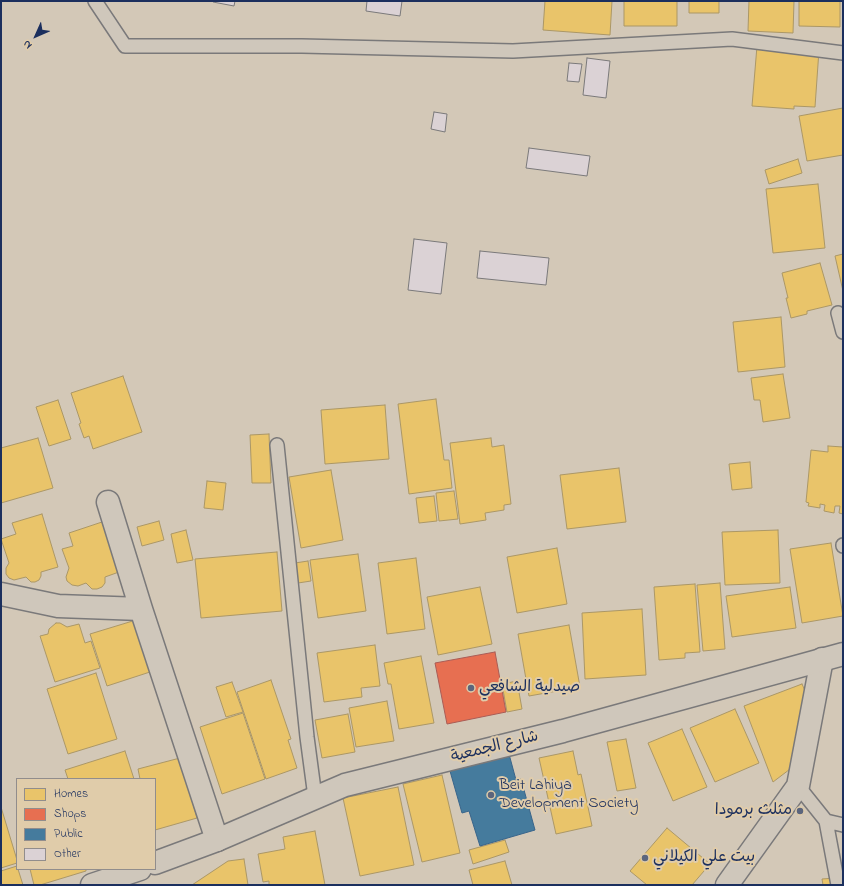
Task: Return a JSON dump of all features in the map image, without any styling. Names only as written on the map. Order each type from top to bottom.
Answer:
[{"type":"street","points":[[108,502],[141,609],[217,840]]},
{"type":"street","points":[[1,594],[58,606],[141,609]]},
{"type":"street","name":"شارع الجمعية","points":[[156,863],[217,840],[346,785],[563,731],[843,654]]},
{"type":"street","points":[[727,885],[798,786],[822,659]]},
{"type":"street","points":[[92,885],[137,870]]},
{"type":"lane","points":[[95,1],[125,46],[302,46],[513,51],[732,39],[843,53]]},
{"type":"lane","points":[[838,313],[843,332]]},
{"type":"lane","points":[[277,445],[307,737],[315,797]]},
{"type":"lane","points":[[798,786],[826,821],[838,885]]},
{"type":"lane","points":[[826,821],[843,825]]},
{"type":"building: Homes","points":[[545,1],[612,1],[610,35],[543,30]]},
{"type":"building: Homes","points":[[624,1],[677,1],[677,26],[624,26]]},
{"type":"building: Homes","points":[[689,1],[719,1],[719,13],[689,13]]},
{"type":"building: Homes","points":[[749,1],[794,1],[793,33],[748,31]]},
{"type":"building: Homes","points":[[799,1],[840,1],[840,27],[799,26]]},
{"type":"building: Homes","points":[[757,46],[819,50],[815,107],[794,106],[794,109],[752,106]]},
{"type":"building: Homes","points":[[843,108],[843,155],[807,161],[799,116]]},
{"type":"building: Homes","points":[[798,159],[802,173],[769,184],[765,170]]},
{"type":"building: Homes","points":[[818,184],[825,248],[773,253],[766,189]]},
{"type":"building: Homes","points":[[843,254],[843,291],[835,256]]},
{"type":"building: Homes","points":[[820,263],[832,305],[807,311],[807,314],[791,318],[782,273]]},
{"type":"building: Homes","points":[[781,317],[785,367],[738,372],[733,322]]},
{"type":"building: Homes","points":[[783,374],[790,418],[763,422],[760,400],[754,400],[751,378]]},
{"type":"building: Homes","points":[[123,376],[142,432],[93,449],[89,436],[84,438],[79,424],[81,423],[71,393]]},
{"type":"building: Homes","points":[[436,399],[444,460],[449,460],[452,488],[409,494],[398,404]]},
{"type":"building: Homes","points":[[58,400],[71,439],[49,446],[36,407]]},
{"type":"building: Homes","points":[[385,405],[389,459],[325,464],[321,410]]},
{"type":"building: Homes","points":[[269,434],[271,483],[252,483],[250,435]]},
{"type":"building: Homes","points":[[38,438],[53,488],[1,503],[1,448]]},
{"type":"building: Homes","points":[[491,438],[492,447],[504,445],[511,504],[504,505],[504,510],[485,513],[486,520],[460,524],[450,443]]},
{"type":"building: Homes","points":[[828,446],[843,447],[843,514],[839,513],[840,506],[835,506],[834,513],[824,511],[825,505],[820,504],[820,508],[808,506],[809,503],[806,502],[811,450],[828,452]]},
{"type":"building: Homes","points":[[750,462],[752,488],[732,490],[729,464]]},
{"type":"building: Homes","points":[[619,468],[626,522],[567,529],[560,475]]},
{"type":"building: Homes","points":[[331,470],[343,540],[301,548],[289,477]]},
{"type":"building: Homes","points":[[207,481],[226,483],[223,510],[204,508]]},
{"type":"building: Homes","points":[[454,491],[458,519],[439,521],[436,493]]},
{"type":"building: Homes","points":[[434,496],[437,521],[419,523],[416,498]]},
{"type":"building: Homes","points":[[42,514],[58,567],[41,572],[39,580],[35,582],[31,582],[26,577],[14,580],[9,578],[6,574],[6,568],[9,563],[1,539],[16,534],[12,523]]},
{"type":"building: Homes","points":[[159,521],[164,540],[142,546],[137,527]]},
{"type":"building: Homes","points":[[102,522],[119,572],[105,577],[105,583],[102,587],[97,589],[92,589],[86,583],[78,586],[72,585],[67,581],[66,577],[69,568],[62,549],[73,546],[69,533]]},
{"type":"building: Homes","points":[[186,530],[193,560],[177,563],[171,534]]},
{"type":"building: Homes","points":[[778,530],[780,583],[725,585],[722,532]]},
{"type":"building: Homes","points":[[831,543],[843,616],[802,623],[790,549]]},
{"type":"building: Homes","points":[[557,548],[567,604],[517,613],[507,557]]},
{"type":"building: Homes","points":[[277,552],[282,611],[201,618],[195,559]]},
{"type":"building: Homes","points":[[358,554],[366,611],[318,618],[310,560]]},
{"type":"building: Homes","points":[[416,558],[425,629],[387,634],[378,563]]},
{"type":"building: Homes","points":[[308,561],[311,581],[298,583],[295,563]]},
{"type":"building: Homes","points":[[720,583],[725,649],[703,651],[697,585]]},
{"type":"building: Homes","points":[[695,584],[700,652],[685,653],[685,658],[659,660],[654,587]]},
{"type":"building: Homes","points":[[480,587],[492,644],[438,655],[427,597]]},
{"type":"building: Homes","points":[[790,587],[796,628],[732,637],[726,596]]},
{"type":"building: Homes","points":[[642,609],[646,675],[585,679],[582,613]]},
{"type":"building: Homes","points":[[136,620],[153,671],[107,686],[90,634]]},
{"type":"building: Homes","points":[[56,623],[60,623],[67,627],[79,624],[85,643],[91,641],[100,668],[55,682],[40,636],[48,634],[49,629]]},
{"type":"building: Homes","points":[[569,625],[580,687],[529,696],[518,634]]},
{"type":"building: Homes","points":[[375,645],[380,686],[361,688],[362,697],[324,702],[317,653]]},
{"type":"building: Homes","points":[[421,656],[434,723],[399,729],[391,684],[388,684],[384,663]]},
{"type":"building: Homes","points":[[96,673],[117,739],[68,754],[47,689]]},
{"type":"building: Homes","points":[[271,680],[291,739],[288,740],[297,768],[266,779],[237,692]]},
{"type":"building: Homes","points":[[517,681],[522,709],[507,712],[502,684]]},
{"type":"building: Homes","points":[[232,682],[243,712],[226,717],[216,687]]},
{"type":"building: Homes","points":[[802,684],[811,704],[798,763],[773,782],[744,706]]},
{"type":"building: Homes","points":[[387,701],[394,741],[356,747],[349,708]]},
{"type":"building: Homes","points":[[735,709],[759,763],[715,782],[690,728]]},
{"type":"building: Homes","points":[[243,713],[265,779],[222,794],[200,727]]},
{"type":"building: Homes","points":[[348,714],[355,752],[322,758],[315,720]]},
{"type":"building: Homes","points":[[682,729],[707,787],[673,801],[648,743]]},
{"type":"building: Homes","points":[[626,739],[636,788],[617,791],[607,742]]},
{"type":"building: Homes","points":[[125,751],[134,778],[68,778],[65,770]]},
{"type":"building: Homes","points":[[573,751],[578,775],[581,774],[592,826],[556,834],[539,758]]},
{"type":"building: Homes","points":[[180,758],[197,818],[156,830],[156,778],[140,778],[138,769]]},
{"type":"building: Homes","points":[[442,775],[460,853],[422,862],[403,784]]},
{"type":"building: Homes","points":[[398,787],[414,865],[360,876],[343,798]]},
{"type":"building: Homes","points":[[1,807],[16,857],[16,863],[1,868]]},
{"type":"building: Homes","points":[[667,828],[710,864],[692,885],[647,885],[630,871]]},
{"type":"building: Homes","points":[[315,831],[325,885],[269,885],[269,881],[263,882],[258,854],[285,849],[283,837]]},
{"type":"building: Homes","points":[[505,840],[509,852],[473,864],[469,850]]},
{"type":"building: Homes","points":[[244,859],[248,885],[192,885],[228,861]]},
{"type":"building: Homes","points":[[505,861],[512,885],[473,885],[469,870]]},
{"type":"building: Homes","points":[[16,866],[16,870],[18,870],[23,885],[1,885],[1,871]]},
{"type":"building: Homes","points":[[30,870],[86,870],[40,885],[34,885]]},
{"type":"building: Homes","points":[[835,878],[836,885],[823,885],[822,879]]},
{"type":"building: Shops","name":"صيدلية الشافعي","points":[[495,652],[506,712],[447,724],[435,663]]},
{"type":"building: Public","name":"Beit Lahiya Development Society","points":[[509,754],[516,780],[521,779],[535,830],[480,846],[469,811],[462,813],[450,771]]},
{"type":"building: Other","points":[[213,1],[235,1],[234,6]]},
{"type":"building: Other","points":[[367,1],[402,1],[400,16],[366,11]]},
{"type":"building: Other","points":[[587,58],[610,61],[606,98],[583,95]]},
{"type":"building: Other","points":[[569,63],[582,64],[579,82],[567,81]]},
{"type":"building: Other","points":[[434,112],[447,114],[445,132],[431,129]]},
{"type":"building: Other","points":[[529,148],[590,156],[587,176],[526,168]]},
{"type":"building: Other","points":[[414,239],[447,243],[441,294],[408,290]]},
{"type":"building: Other","points":[[480,251],[549,258],[546,285],[477,278]]},
{"type":"place","name":"صيدلية الشافعي","points":[[471,688]]},
{"type":"place","name":"Beit Lahiya Development Society","points":[[491,795]]},
{"type":"place","name":"مثلث برمودا","points":[[800,811]]},
{"type":"place","name":"بيت علي الكيلاني","points":[[645,858]]}]
